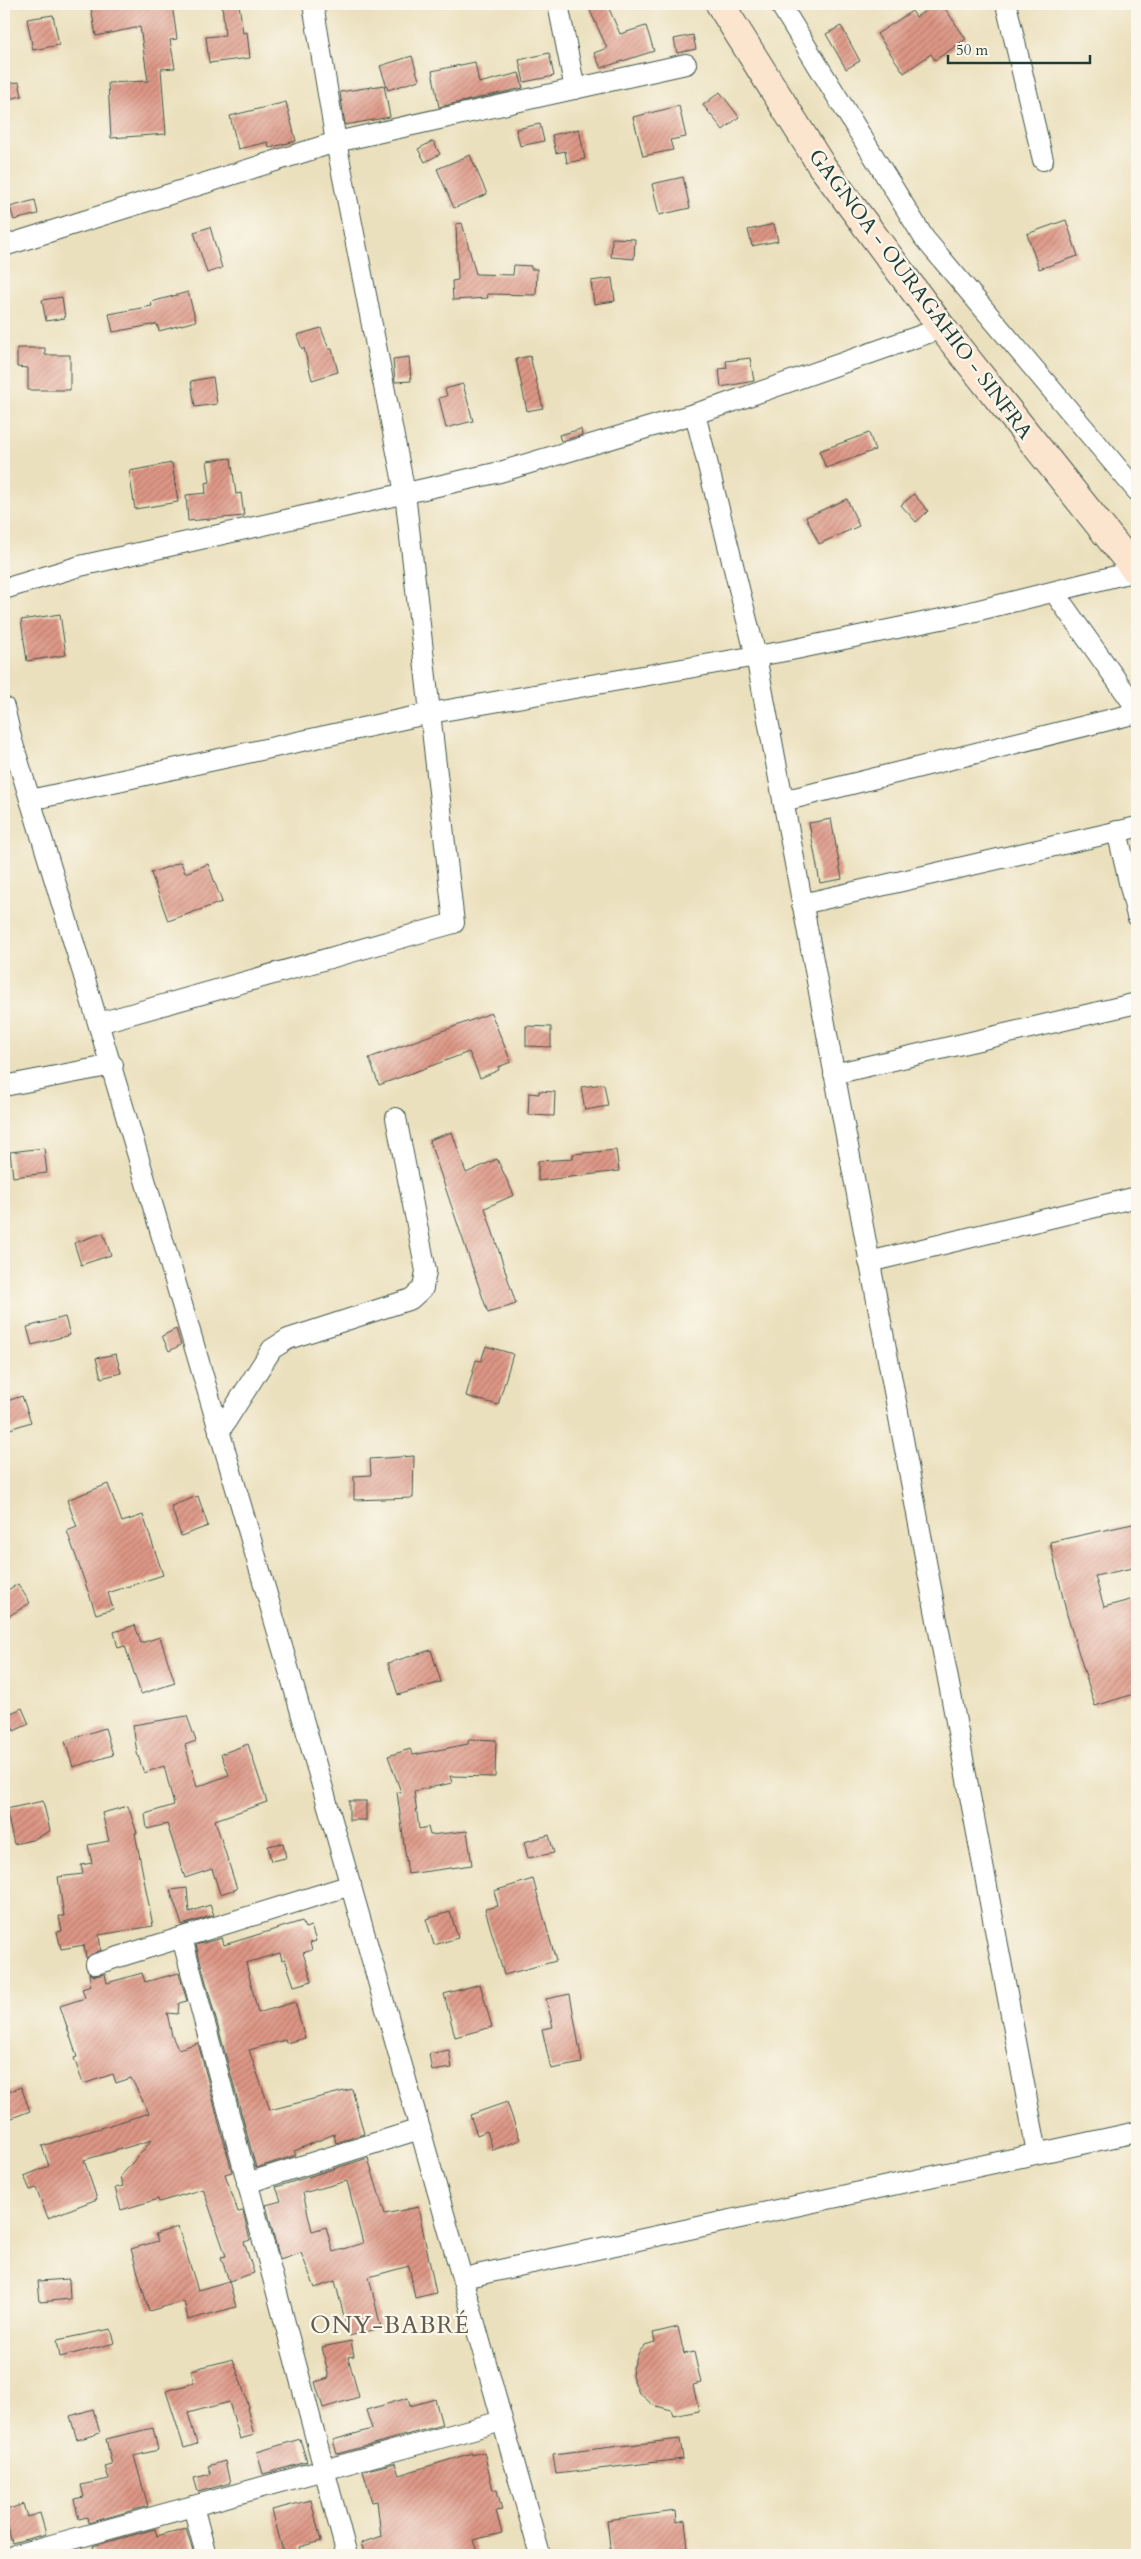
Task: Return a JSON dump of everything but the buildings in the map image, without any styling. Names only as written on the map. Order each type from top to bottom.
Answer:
[{"type":"main road","name":"GAGNOA - OURAGAHIO - SINFRA","points":[[720,4],[821,165],[942,328],[1137,572]]},
{"type":"street","points":[[99,1023],[454,922],[405,494],[336,142],[313,4]]},
{"type":"street","points":[[558,4],[575,89]]},
{"type":"street","points":[[780,4],[924,238],[1137,491]]},
{"type":"street","points":[[1006,4],[1043,160]]},
{"type":"street","points":[[4,246],[336,142],[686,64]]},
{"type":"street","points":[[4,589],[80,566],[500,472],[695,414],[942,328]]},
{"type":"street","points":[[695,414],[756,656],[1037,2153]]},
{"type":"street","points":[[30,800],[431,713],[756,656],[951,618],[1137,572]]},
{"type":"street","points":[[1054,592],[1137,709]]},
{"type":"street","points":[[4,707],[30,800],[113,1065],[352,1886],[540,2555]]},
{"type":"street","points":[[783,801],[1137,713]]},
{"type":"street","points":[[802,904],[1137,827]]},
{"type":"street","points":[[1117,831],[1137,916]]},
{"type":"street","points":[[834,1074],[1137,1003]]},
{"type":"street","points":[[4,1086],[113,1065]]},
{"type":"street","points":[[220,1432],[272,1349],[288,1339],[411,1299],[423,1288],[426,1271],[396,1118]]},
{"type":"street","points":[[869,1262],[1137,1197]]},
{"type":"street","points":[[96,1964],[352,1886]]},
{"type":"street","points":[[182,1938],[346,2555]]},
{"type":"street","points":[[247,2183],[420,2129]]},
{"type":"street","points":[[463,2278],[1137,2132]]},
{"type":"street","points":[[15,2555],[502,2421]]},
{"type":"street","points":[[193,2506],[206,2555]]},
{"type":"district","name":"ONY-BABRÉ","points":[[390,2325]]}]
